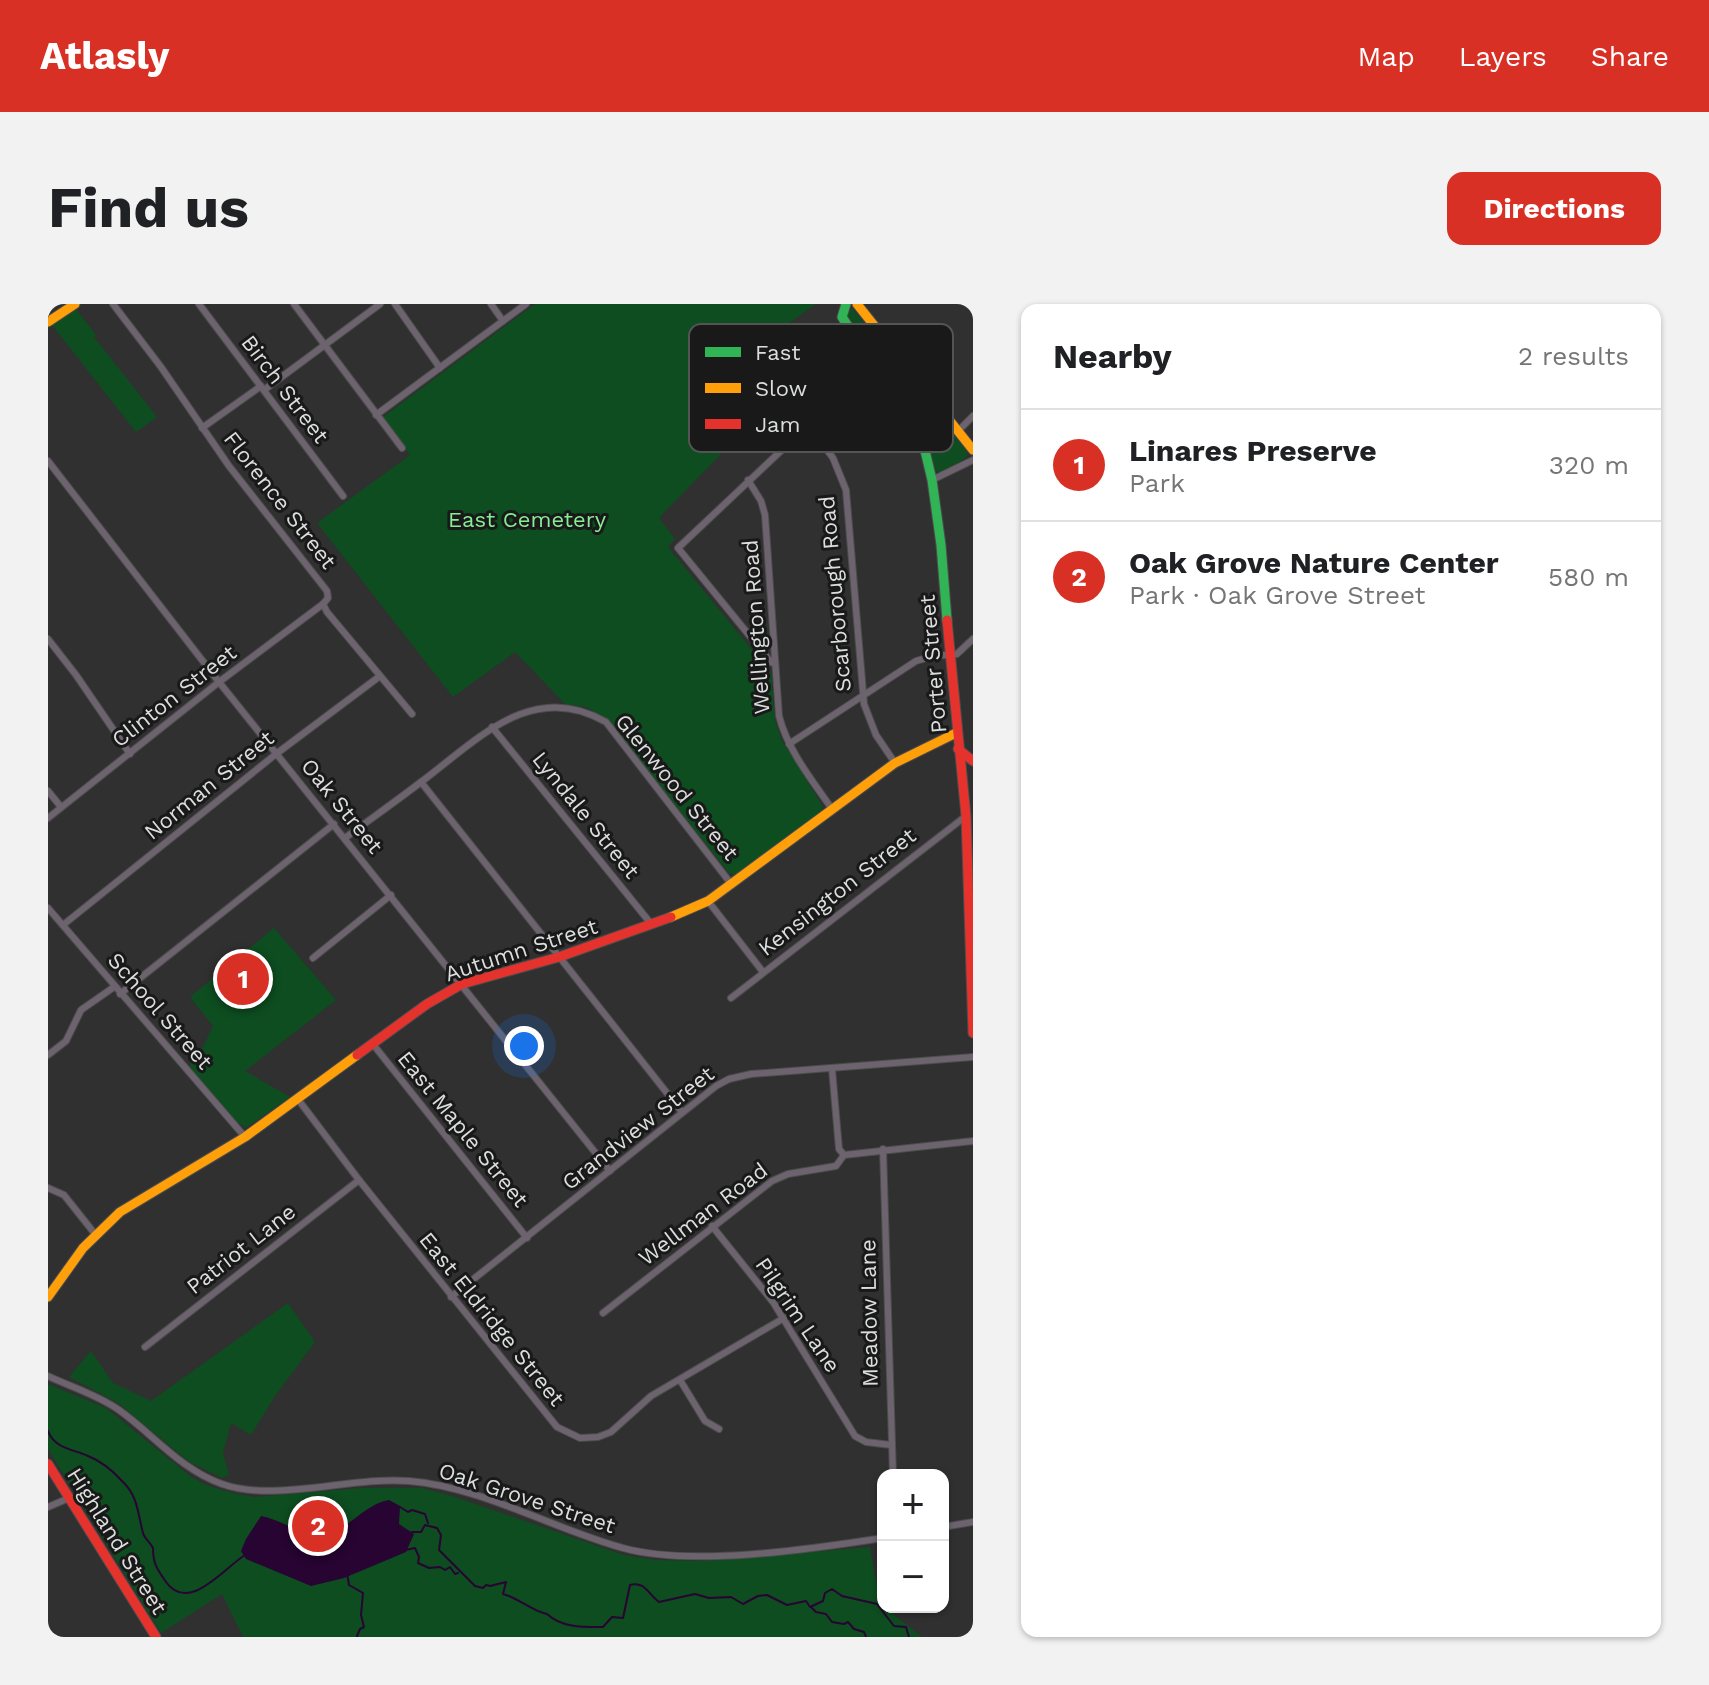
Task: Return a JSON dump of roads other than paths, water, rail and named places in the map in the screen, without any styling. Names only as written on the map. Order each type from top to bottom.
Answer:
[{"type":"street","points":[[48,322],[75,304]]},
{"type":"street","name":"Florence Street","points":[[113,304],[229,466],[327,591],[328,598],[323,604],[412,714]]},
{"type":"street","name":"Birch Street","points":[[199,304],[343,496]]},
{"type":"street","points":[[294,304],[402,448]]},
{"type":"street","points":[[202,428],[380,304]]},
{"type":"street","points":[[395,304],[440,368]]},
{"type":"street","points":[[491,304],[503,321]]},
{"type":"street","points":[[376,415],[526,304]]},
{"type":"street","name":"Porter Street","points":[[834,304],[847,324]]},
{"type":"street","points":[[842,317],[846,304]]},
{"type":"street","points":[[857,304],[873,324]]},
{"type":"street","points":[[958,431],[973,416]]},
{"type":"street","points":[[953,425],[973,450]]},
{"type":"street","points":[[775,664],[678,548],[778,452]]},
{"type":"street","name":"Scarborough Road","points":[[829,452],[846,490],[862,696],[876,735],[895,763]]},
{"type":"street","name":"Porter Street","points":[[925,452],[941,545],[958,749],[968,791],[966,816],[973,1029]]},
{"type":"street","points":[[932,480],[973,460]]},
{"type":"street","name":"Oak Street","points":[[48,461],[219,682],[610,1171]]},
{"type":"street","name":"Wellington Road","points":[[748,480],[761,501],[765,515],[779,716],[789,744],[832,809]]},
{"type":"street","name":"Clinton Street","points":[[48,818],[323,604]]},
{"type":"street","points":[[48,639],[130,754]]},
{"type":"street","points":[[789,744],[916,661],[957,654],[973,639]]},
{"type":"street","name":"Norman Street","points":[[63,925],[276,754],[380,676]]},
{"type":"street","name":"Glenwood Street","points":[[345,838],[512,715],[547,708],[589,713],[606,722],[732,885]]},
{"type":"street","name":"Lyndale Street","points":[[492,727],[652,925]]},
{"type":"street","name":"Autumn Street","points":[[48,1297],[95,1234],[138,1201],[245,1137],[427,1004],[462,984],[559,957],[652,925],[708,901],[895,763],[956,733]]},
{"type":"street","points":[[958,749],[973,761]]},
{"type":"street","points":[[421,782],[682,1112]]},
{"type":"street","points":[[48,791],[61,807]]},
{"type":"street","name":"Kensington Street","points":[[731,998],[966,816]]},
{"type":"street","points":[[120,994],[334,824]]},
{"type":"street","points":[[313,958],[391,895]]},
{"type":"street","points":[[708,901],[763,972]]},
{"type":"street","name":"School Street","points":[[48,908],[245,1137]]},
{"type":"street","points":[[48,1055],[66,1041],[81,1010],[114,987]]},
{"type":"street","name":"East Maple Street","points":[[372,1043],[527,1238]]},
{"type":"street","name":"Grandview Street","points":[[451,1297],[682,1112],[729,1079],[751,1074],[973,1057]]},
{"type":"street","points":[[832,1069],[839,1149],[844,1155]]},
{"type":"street","name":"East Eldridge Street","points":[[297,1098],[451,1297],[557,1427],[569,1435],[588,1439],[611,1432],[651,1396],[784,1318]]},
{"type":"street","name":"Wellman Road","points":[[603,1313],[772,1181],[788,1174],[836,1166],[844,1155],[973,1141]]},
{"type":"street","name":"Meadow Lane","points":[[883,1149],[893,1469]]},
{"type":"street","name":"Patriot Lane","points":[[145,1347],[359,1180]]},
{"type":"street","points":[[48,1188],[64,1195],[95,1234]]},
{"type":"street","name":"Pilgrim Lane","points":[[712,1226],[784,1318],[855,1436],[866,1442],[891,1445]]},
{"type":"street","name":"Oak Grove Street","points":[[48,1376],[118,1409],[165,1450],[203,1476],[244,1489],[386,1480],[423,1482],[477,1497],[622,1548],[651,1554],[740,1553],[877,1539]]},
{"type":"street","points":[[680,1380],[705,1421],[719,1429]]},
{"type":"street","name":"Highland Street","points":[[48,1464],[156,1637]]},
{"type":"street","points":[[48,1507],[69,1498]]},
{"type":"street","points":[[949,1526],[973,1522]]},
{"type":"waterway","points":[[48,1431],[55,1442],[98,1461],[128,1487],[137,1506],[144,1535],[153,1548],[156,1566],[175,1591],[196,1591],[245,1555]]},
{"type":"waterway","points":[[400,1507],[408,1512],[412,1510],[425,1514],[428,1523]]},
{"type":"waterway","points":[[412,1532],[421,1532],[425,1525],[437,1528],[441,1535],[439,1550],[475,1586],[483,1588],[506,1582],[503,1594],[566,1624],[603,1627],[612,1617],[623,1618],[630,1585],[635,1584],[659,1602],[695,1594],[709,1598],[731,1597],[743,1604],[767,1595],[787,1605],[806,1601],[810,1607],[823,1601],[825,1593],[832,1589],[842,1596],[877,1604],[894,1626],[906,1627],[909,1637]]},
{"type":"waterway","points":[[405,1550],[415,1548],[418,1563],[429,1568],[445,1570],[450,1567],[455,1574],[458,1573]]},
{"type":"waterway","points":[[347,1573],[349,1585],[363,1593],[361,1615],[364,1627],[357,1636]]},
{"type":"waterway","points":[[811,1607],[816,1612],[826,1614],[832,1622],[848,1622],[854,1629],[864,1632],[866,1637]]},
{"type":"place","name":"Linares Preserve","points":[[243,979]]},
{"type":"place","name":"Oak Grove Nature Center","points":[[318,1526]]},
{"type":"park label","name":"East Cemetery","points":[[527,519]]}]
